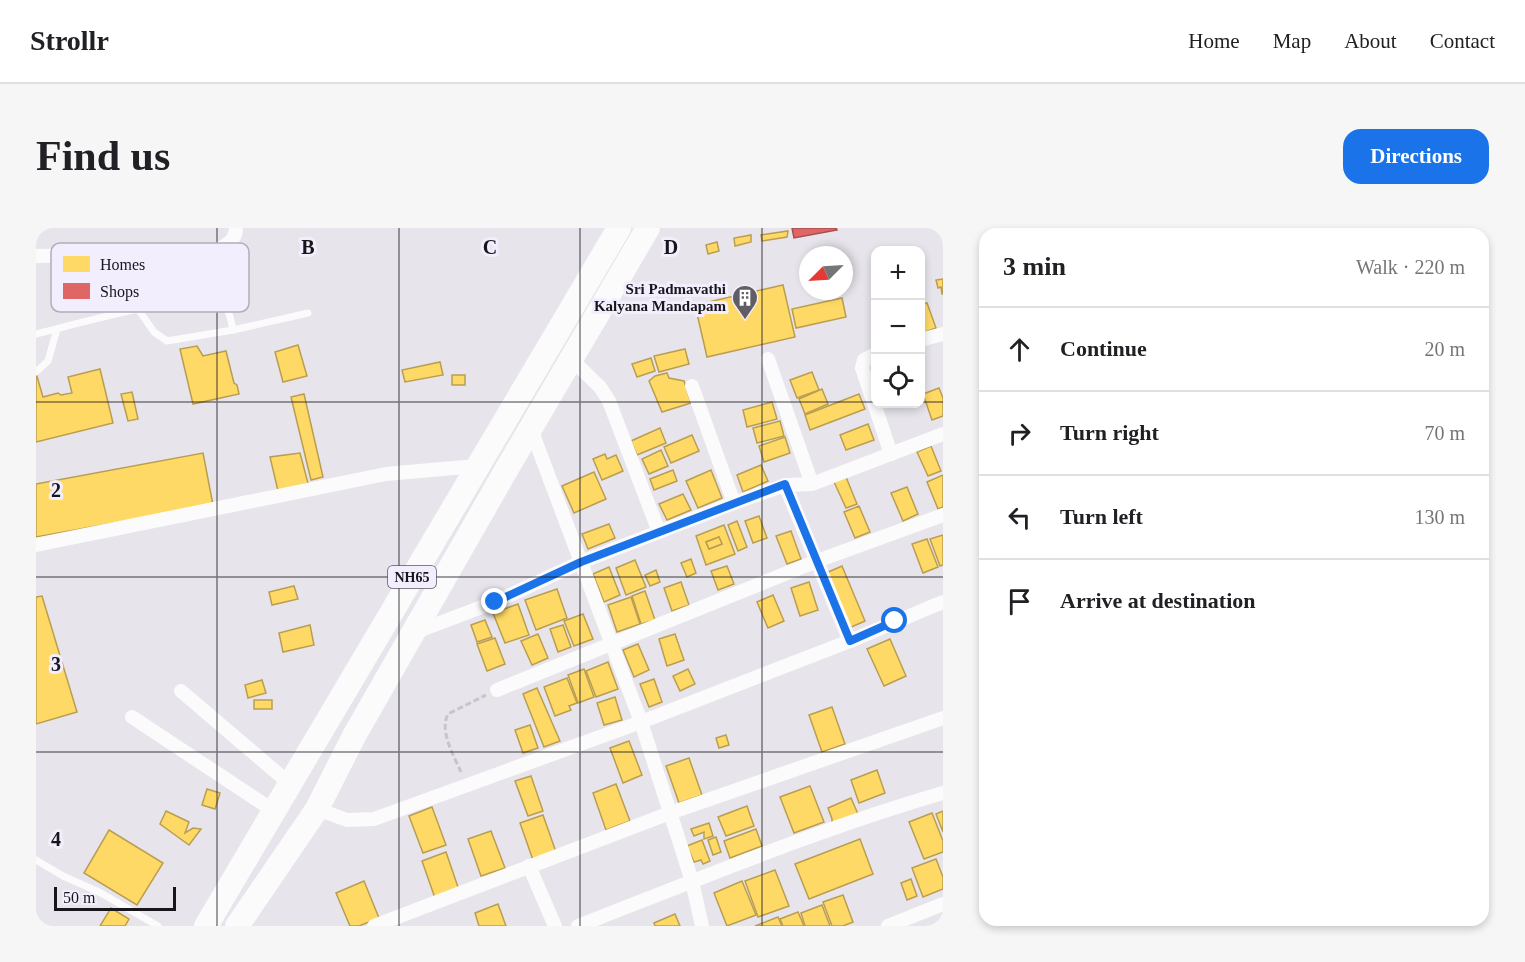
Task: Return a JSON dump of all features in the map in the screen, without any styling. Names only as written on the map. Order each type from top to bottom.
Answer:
[{"type":"highway","name":"NH65","points":[[206,926],[618,228]]},
{"type":"highway","name":"NH65","points":[[237,926],[317,809],[354,736],[412,634],[648,228]]},
{"type":"street","points":[[229,243],[236,234],[236,228]]},
{"type":"street","points":[[36,256],[51,256]]},
{"type":"street","points":[[925,339],[943,333]]},
{"type":"street","points":[[871,356],[864,360],[862,368],[871,394]]},
{"type":"street","points":[[768,358],[812,484]]},
{"type":"street","points":[[571,359],[600,387],[609,401],[659,532]]},
{"type":"street","points":[[692,386],[734,503]]},
{"type":"street","points":[[876,408],[891,453]]},
{"type":"street","points":[[531,429],[640,722],[692,882],[702,926]]},
{"type":"street","points":[[412,634],[495,602],[581,562],[734,503],[785,484],[812,484],[943,434]]},
{"type":"street","points":[[36,545],[386,474],[476,466]]},
{"type":"street","points":[[785,484],[850,641]]},
{"type":"street","points":[[497,690],[816,561],[943,515]]},
{"type":"street","points":[[317,809],[347,820],[374,819],[640,722],[850,641],[943,602]]},
{"type":"street","points":[[181,691],[290,784]]},
{"type":"street","points":[[132,717],[274,811]]},
{"type":"street","points":[[374,926],[670,813],[943,718]]},
{"type":"street","points":[[579,926],[879,812],[943,793]]},
{"type":"street","points":[[530,866],[555,926]]},
{"type":"street","points":[[888,926],[943,904]]},
{"type":"lane","points":[[36,334],[126,312]]},
{"type":"lane","points":[[140,312],[154,332],[167,341],[233,330],[308,313]]},
{"type":"lane","points":[[227,312],[233,330]]},
{"type":"lane","points":[[36,372],[48,361],[57,329]]},
{"type":"lane","points":[[36,860],[63,876],[101,893],[158,926]]},
{"type":"path","points":[[466,785],[445,732],[445,720],[448,714],[497,690]]},
{"type":"building: Homes","points":[[788,231],[787,237],[762,241],[761,235]]},
{"type":"building: Homes","points":[[751,235],[751,242],[735,246],[734,238]]},
{"type":"building: Homes","points":[[717,242],[719,251],[708,254],[706,245]]},
{"type":"building: Homes","points":[[943,279],[942,294],[941,287],[938,288],[936,280]]},
{"type":"building: Homes","name":"Sri Padmavathi Kalyana Mandapam","points":[[783,285],[795,337],[707,357],[695,305]]},
{"type":"building: Homes","points":[[842,300],[846,317],[796,328],[792,309]]},
{"type":"building: Homes","points":[[927,303],[936,328],[925,332],[925,304]]},
{"type":"building: Homes","points":[[298,345],[307,376],[283,382],[275,352]]},
{"type":"building: Homes","points":[[197,346],[203,356],[226,351],[239,394],[193,404],[180,349]]},
{"type":"building: Homes","points":[[685,349],[689,364],[659,372],[654,356]]},
{"type":"building: Homes","points":[[651,358],[655,371],[637,377],[632,364]]},
{"type":"building: Homes","points":[[440,362],[443,375],[405,382],[402,370]]},
{"type":"building: Homes","points":[[100,369],[113,423],[36,442],[36,373],[43,397],[58,393],[61,395],[72,393],[68,377]]},
{"type":"building: Homes","points":[[812,372],[819,390],[797,398],[790,380]]},
{"type":"building: Homes","points":[[667,373],[669,378],[684,381],[691,403],[662,412],[649,381],[655,376]]},
{"type":"building: Homes","points":[[452,375],[465,375],[465,385],[452,385]]},
{"type":"building: Homes","points":[[939,388],[943,398],[943,416],[932,420],[925,393]]},
{"type":"building: Homes","points":[[822,389],[828,404],[805,414],[799,399]]},
{"type":"building: Homes","points":[[132,392],[138,419],[128,421],[121,394]]},
{"type":"building: Homes","points":[[304,394],[323,477],[311,480],[291,397]]},
{"type":"building: Homes","points":[[859,394],[865,409],[810,430],[805,415]]},
{"type":"building: Homes","points":[[772,402],[777,419],[747,427],[743,410]]},
{"type":"building: Homes","points":[[780,421],[784,436],[757,443],[753,428]]},
{"type":"building: Homes","points":[[868,424],[874,440],[846,450],[840,435]]},
{"type":"building: Homes","points":[[660,428],[666,443],[637,455],[631,441]]},
{"type":"building: Homes","points":[[692,435],[699,451],[671,463],[664,447]]},
{"type":"building: Homes","points":[[785,437],[790,453],[764,462],[759,446]]},
{"type":"building: Homes","points":[[931,446],[941,471],[928,476],[917,452]]},
{"type":"building: Homes","points":[[661,450],[668,466],[649,474],[642,459]]},
{"type":"building: Homes","points":[[203,453],[213,505],[36,537],[36,484]]},
{"type":"building: Homes","points":[[300,453],[309,487],[278,491],[270,457]]},
{"type":"building: Homes","points":[[605,454],[607,459],[616,455],[623,471],[602,480],[593,459]]},
{"type":"building: Homes","points":[[761,465],[768,481],[743,492],[737,475]]},
{"type":"building: Homes","points":[[673,470],[677,481],[654,490],[650,479]]},
{"type":"building: Homes","points":[[711,470],[722,498],[698,508],[686,481]]},
{"type":"building: Homes","points":[[594,472],[606,499],[574,513],[562,486]]},
{"type":"building: Homes","points":[[943,475],[943,507],[938,509],[927,482]]},
{"type":"building: Homes","points":[[846,477],[857,504],[846,508],[834,482]]},
{"type":"building: Homes","points":[[907,487],[918,514],[903,521],[891,493]]},
{"type":"building: Homes","points":[[683,494],[691,510],[667,520],[659,504]]},
{"type":"building: Homes","points":[[859,506],[870,532],[855,538],[844,512]]},
{"type":"building: Homes","points":[[759,516],[767,538],[753,543],[745,521]]},
{"type":"building: Homes","points":[[737,521],[747,547],[738,551],[728,525]]},
{"type":"building: Homes","points":[[609,524],[615,538],[588,549],[582,534]]},
{"type":"building: Homes","points":[[724,525],[735,554],[706,565],[696,536]],"holes":[[[719,537],[722,544],[709,549],[706,542]]]},
{"type":"building: Homes","points":[[791,531],[801,559],[787,564],[776,536]]},
{"type":"building: Homes","points":[[943,535],[943,565],[940,566],[930,539]]},
{"type":"building: Homes","points":[[719,537],[722,544],[709,549],[706,542]]},
{"type":"building: Homes","points":[[927,539],[938,567],[923,573],[912,544]]},
{"type":"building: Homes","points":[[691,559],[696,573],[687,577],[681,563]]},
{"type":"building: Homes","points":[[635,560],[646,587],[626,595],[616,568]]},
{"type":"building: Homes","points":[[727,566],[734,584],[718,590],[711,571]]},
{"type":"building: Homes","points":[[842,566],[865,621],[849,628],[826,573]]},
{"type":"building: Homes","points":[[609,567],[620,595],[604,602],[593,574]]},
{"type":"building: Homes","points":[[656,570],[660,582],[650,586],[645,575]]},
{"type":"building: Homes","points":[[681,582],[689,605],[672,611],[664,588]]},
{"type":"building: Homes","points":[[809,582],[818,610],[800,616],[791,588]]},
{"type":"building: Homes","points":[[294,586],[298,599],[272,605],[269,592]]},
{"type":"building: Homes","points":[[557,589],[567,618],[536,630],[525,600]]},
{"type":"building: Homes","points":[[645,591],[655,620],[641,624],[632,596]]},
{"type":"building: Homes","points":[[773,595],[784,621],[768,628],[757,602]]},
{"type":"building: Homes","points":[[42,596],[77,712],[36,724],[36,597]]},
{"type":"building: Homes","points":[[631,597],[640,624],[617,632],[608,605]]},
{"type":"building: Homes","points":[[518,604],[529,635],[505,643],[493,613]]},
{"type":"building: Homes","points":[[583,614],[593,639],[574,646],[564,621]]},
{"type":"building: Homes","points":[[485,620],[492,637],[477,642],[471,625]]},
{"type":"building: Homes","points":[[310,625],[314,645],[283,652],[279,633]]},
{"type":"building: Homes","points":[[563,625],[571,647],[558,652],[550,629]]},
{"type":"building: Homes","points":[[538,634],[548,658],[532,665],[521,641]]},
{"type":"building: Homes","points":[[675,634],[684,660],[667,666],[659,639]]},
{"type":"building: Homes","points":[[495,638],[505,664],[487,671],[477,644]]},
{"type":"building: Homes","points":[[890,639],[906,676],[884,686],[867,649]]},
{"type":"building: Homes","points":[[638,644],[649,670],[634,677],[623,650]]},
{"type":"building: Homes","points":[[608,662],[618,689],[596,697],[586,671]]},
{"type":"building: Homes","points":[[584,669],[594,697],[578,703],[568,675]]},
{"type":"building: Homes","points":[[688,669],[695,684],[680,691],[673,676]]},
{"type":"building: Homes","points":[[567,678],[577,703],[569,706],[571,710],[555,716],[544,687]]},
{"type":"building: Homes","points":[[654,679],[662,702],[649,707],[640,684]]},
{"type":"building: Homes","points":[[262,680],[266,693],[248,698],[245,685]]},
{"type":"building: Homes","points":[[537,688],[560,741],[544,747],[523,694]]},
{"type":"building: Homes","points":[[615,697],[622,720],[604,725],[597,703]]},
{"type":"building: Homes","points":[[254,700],[272,700],[272,709],[254,709]]},
{"type":"building: Homes","points":[[832,707],[845,744],[822,752],[809,715]]},
{"type":"building: Homes","points":[[530,725],[538,748],[523,753],[515,730]]},
{"type":"building: Homes","points":[[726,735],[729,745],[719,748],[716,738]]},
{"type":"building: Homes","points":[[629,741],[642,775],[623,783],[610,748]]},
{"type":"building: Homes","points":[[689,758],[702,795],[679,803],[666,766]]},
{"type":"building: Homes","points":[[877,770],[885,793],[859,803],[851,780]]},
{"type":"building: Homes","points":[[531,776],[543,811],[528,816],[515,781]]},
{"type":"building: Homes","points":[[616,784],[630,821],[606,830],[593,793]]},
{"type":"building: Homes","points":[[810,786],[824,822],[794,833],[780,797]]},
{"type":"building: Homes","points":[[207,789],[220,793],[215,809],[202,805]]},
{"type":"building: Homes","points":[[851,798],[858,814],[832,825],[828,808]]},
{"type":"building: Homes","points":[[747,806],[754,826],[726,836],[718,817]]},
{"type":"building: Homes","points":[[432,807],[446,845],[423,853],[409,816]]},
{"type":"building: Homes","points":[[166,811],[189,822],[185,833],[193,828],[201,829],[189,845],[160,824]]},
{"type":"building: Homes","points":[[943,811],[943,832],[936,814]]},
{"type":"building: Homes","points":[[932,813],[943,841],[943,852],[924,859],[909,822]]},
{"type":"building: Homes","points":[[543,815],[556,852],[533,860],[520,823]]},
{"type":"building: Homes","points":[[709,823],[713,836],[704,839],[704,832],[694,836],[691,829]]},
{"type":"building: Homes","points":[[756,829],[762,846],[730,858],[724,841]]},
{"type":"building: Homes","points":[[109,830],[163,863],[137,905],[84,873]]},
{"type":"building: Homes","points":[[491,831],[505,868],[481,876],[468,839]]},
{"type":"building: Homes","points":[[716,837],[721,852],[713,855],[708,840]]},
{"type":"building: Homes","points":[[860,839],[873,874],[809,899],[795,864]]},
{"type":"building: Homes","points":[[702,840],[710,861],[703,864],[701,860],[694,862],[687,846]]},
{"type":"building: Homes","points":[[446,852],[459,890],[435,898],[422,861]]},
{"type":"building: Homes","points":[[936,859],[943,877],[943,889],[923,897],[912,868]]},
{"type":"building: Homes","points":[[775,870],[789,906],[758,917],[745,881]]},
{"type":"building: Homes","points":[[911,879],[917,896],[907,900],[901,883]]},
{"type":"building: Homes","points":[[364,881],[379,918],[359,926],[350,926],[336,893]]},
{"type":"building: Homes","points":[[742,881],[756,915],[727,926],[714,893]]},
{"type":"building: Homes","points":[[843,895],[853,922],[843,926],[832,926],[823,902]]},
{"type":"building: Homes","points":[[498,904],[506,926],[479,926],[475,913]]},
{"type":"building: Homes","points":[[822,905],[830,926],[805,926],[801,913]]},
{"type":"building: Homes","points":[[111,908],[129,919],[125,926],[100,926]]},
{"type":"building: Homes","points":[[798,912],[804,926],[783,926],[780,919]]},
{"type":"building: Homes","points":[[675,914],[680,926],[655,926],[654,923]]},
{"type":"building: Homes","points":[[778,917],[782,926],[755,926]]},
{"type":"building: Shops","points":[[792,228],[836,228],[837,230],[794,238]]},
{"type":"place","name":"Sri Padmavathi Kalyana Mandapam","points":[[745,321]]},
{"type":"route","points":[[495,602],[581,562],[785,484],[850,641],[895,621]]}]
